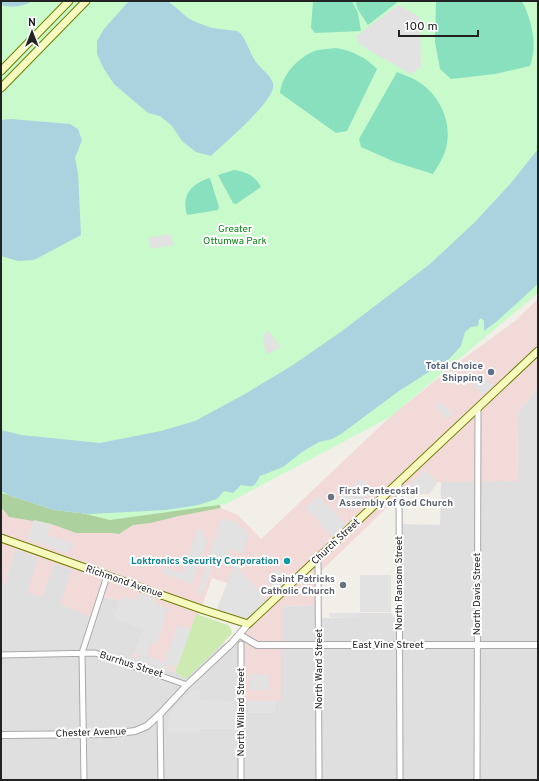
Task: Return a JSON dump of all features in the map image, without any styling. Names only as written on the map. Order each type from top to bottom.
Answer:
[{"type":"main road","points":[[1,71],[70,1]]},
{"type":"main road","points":[[1,88],[86,1]]},
{"type":"main road","name":"Church Street","points":[[248,624],[538,351]]},
{"type":"main road","name":"Richmond Avenue","points":[[1,538],[248,624]]},
{"type":"street","name":"North Davis Street","points":[[477,780],[478,408]]},
{"type":"street","name":"North Ransom Street","points":[[399,483],[400,780]]},
{"type":"street","name":"North Ward Street","points":[[318,558],[319,780]]},
{"type":"street","points":[[84,780],[82,653],[107,576]]},
{"type":"street","name":"Church Street","points":[[187,685],[240,635],[248,624]]},
{"type":"street","name":"East Vine Street","points":[[240,635],[257,644],[538,645]]},
{"type":"street","name":"North Willard Street","points":[[241,644],[241,780]]},
{"type":"street","name":"Burrhus Street","points":[[1,655],[95,653],[187,685]]},
{"type":"street","name":"Chester Avenue","points":[[1,735],[84,735],[135,731],[147,726],[187,685]]},
{"type":"street","points":[[160,714],[161,780]]},
{"type":"shaded area","points":[[398,5],[420,17],[421,67],[411,74],[360,45],[356,36]]},
{"type":"shaded area","points":[[170,234],[174,245],[151,249],[148,238]]},
{"type":"shaded area","points":[[538,299],[538,387],[517,414],[518,481],[438,482],[429,494],[407,494],[406,489],[315,577],[316,605],[283,606],[281,701],[241,701],[240,635],[248,624],[218,607],[227,583],[212,578],[199,615],[196,614],[175,672],[133,657],[144,629],[114,618],[120,601],[101,596],[93,618],[60,604],[72,570],[54,563],[42,597],[27,592],[39,558],[15,549],[5,584],[1,582],[1,507],[9,517],[51,524],[76,533],[119,534],[133,525],[151,523],[221,508],[238,515],[261,539],[390,417],[452,367],[515,321]]},
{"type":"shaded area","points":[[268,331],[281,347],[268,354],[265,350],[263,335]]},
{"type":"shaded area","points":[[481,373],[493,386],[483,395],[466,377]]},
{"type":"shaded area","points":[[538,387],[538,780],[1,780],[1,582],[5,584],[15,549],[39,558],[28,592],[42,597],[54,563],[72,570],[61,604],[69,607],[101,596],[120,601],[114,618],[144,629],[133,657],[175,672],[186,678],[223,643],[241,644],[241,701],[280,701],[283,606],[316,605],[316,618],[358,617],[358,613],[392,613],[393,617],[399,617],[399,524],[440,525],[441,481],[518,481],[517,414]]},
{"type":"shaded area","points":[[441,402],[453,414],[447,419],[436,407]]},
{"type":"shaded area","points":[[426,470],[437,482],[429,494],[407,494],[406,488]]},
{"type":"shaded area","points":[[361,478],[373,490],[352,510],[340,498]]},
{"type":"shaded area","points":[[319,496],[346,524],[333,537],[306,508]]},
{"type":"shaded area","points":[[222,518],[235,522],[249,533],[243,553],[230,549],[226,562],[213,563],[202,594],[197,594]]},
{"type":"shaded area","points":[[34,520],[51,524],[47,535],[72,544],[69,554],[27,539]]},
{"type":"shaded area","points":[[197,529],[203,531],[207,543],[192,584],[162,573],[164,567],[183,574]]},
{"type":"shaded area","points":[[235,564],[270,604],[248,624],[217,614],[218,607]]},
{"type":"shaded area","points":[[277,569],[289,581],[277,592],[266,580]]},
{"type":"shaded area","points":[[360,575],[391,575],[391,612],[360,612]]},
{"type":"shaded area","points":[[138,593],[156,599],[154,603],[168,608],[157,644],[151,642],[147,655],[164,663],[178,625],[191,629],[177,668],[168,665],[167,669],[138,659],[140,655],[135,653],[144,629],[114,618],[122,596],[135,600]]},
{"type":"shaded area","points":[[329,613],[358,613],[358,617],[329,617]]},
{"type":"shaded area","points":[[249,674],[270,675],[270,690],[249,690]]},
{"type":"shaded area","points":[[195,688],[200,692],[200,700],[234,701],[234,729],[200,729],[200,733],[168,733],[169,714]]},
{"type":"shaded area","points":[[248,701],[275,701],[275,713],[248,713]]},
{"type":"green space","name":"Greater Ottumwa Park","points":[[1,1],[538,1],[538,293],[390,417],[226,504],[110,520],[1,493]]},
{"type":"green space","points":[[313,1],[352,1],[358,13],[361,31],[315,33],[311,28]]},
{"type":"green space","points":[[355,1],[399,1],[368,25],[358,10]]},
{"type":"green space","points":[[436,1],[521,1],[528,15],[533,34],[534,47],[530,66],[495,74],[451,79],[440,69],[435,42]]},
{"type":"green space","points":[[336,48],[358,55],[377,69],[347,131],[336,133],[280,93],[281,86],[287,74],[301,59],[315,51]]},
{"type":"green space","points":[[397,72],[426,87],[438,101],[445,117],[448,134],[446,147],[442,159],[433,174],[395,162],[361,147],[359,139]]},
{"type":"green space","points":[[234,170],[250,175],[261,187],[236,204],[233,203],[218,175]]},
{"type":"green space","points":[[210,178],[219,207],[218,210],[187,215],[186,201],[190,191],[198,183]]},
{"type":"green space","points":[[1,491],[11,496],[54,510],[89,514],[217,499],[221,508],[151,523],[133,525],[119,534],[76,533],[51,524],[9,517],[1,507]]},
{"type":"green space","points":[[196,614],[228,625],[232,632],[231,635],[186,679],[175,672]]},
{"type":"water","points":[[1,1],[33,1],[25,5],[13,7],[1,5]]},
{"type":"water","points":[[129,1],[168,1],[188,18],[198,23],[212,28],[237,31],[244,38],[256,62],[272,80],[272,90],[259,110],[211,156],[196,152],[182,141],[172,126],[160,116],[148,113],[114,84],[104,69],[97,54],[97,41],[104,29]]},
{"type":"water","points":[[11,119],[70,124],[78,129],[82,140],[75,158],[78,173],[81,235],[34,260],[18,261],[1,256],[1,120]]},
{"type":"water","points":[[538,149],[538,284],[484,331],[484,321],[481,318],[478,326],[471,327],[465,332],[461,346],[449,359],[399,391],[341,434],[332,439],[319,442],[302,452],[283,467],[260,476],[253,486],[241,485],[233,493],[224,491],[217,499],[198,505],[166,510],[89,514],[54,510],[11,496],[1,491],[1,430],[21,435],[100,443],[161,431],[195,421],[245,394],[293,365],[342,331],[430,264],[475,222],[511,183]]},
{"type":"place","name":"Total Choice Shipping","points":[[491,372]]},
{"type":"place","name":"First Pentecostal Assembly of God Church","points":[[331,497]]},
{"type":"place","name":"Loktronics Security Corporation","points":[[287,561]]},
{"type":"place","name":"Saint Patricks Catholic Church","points":[[343,585]]}]
